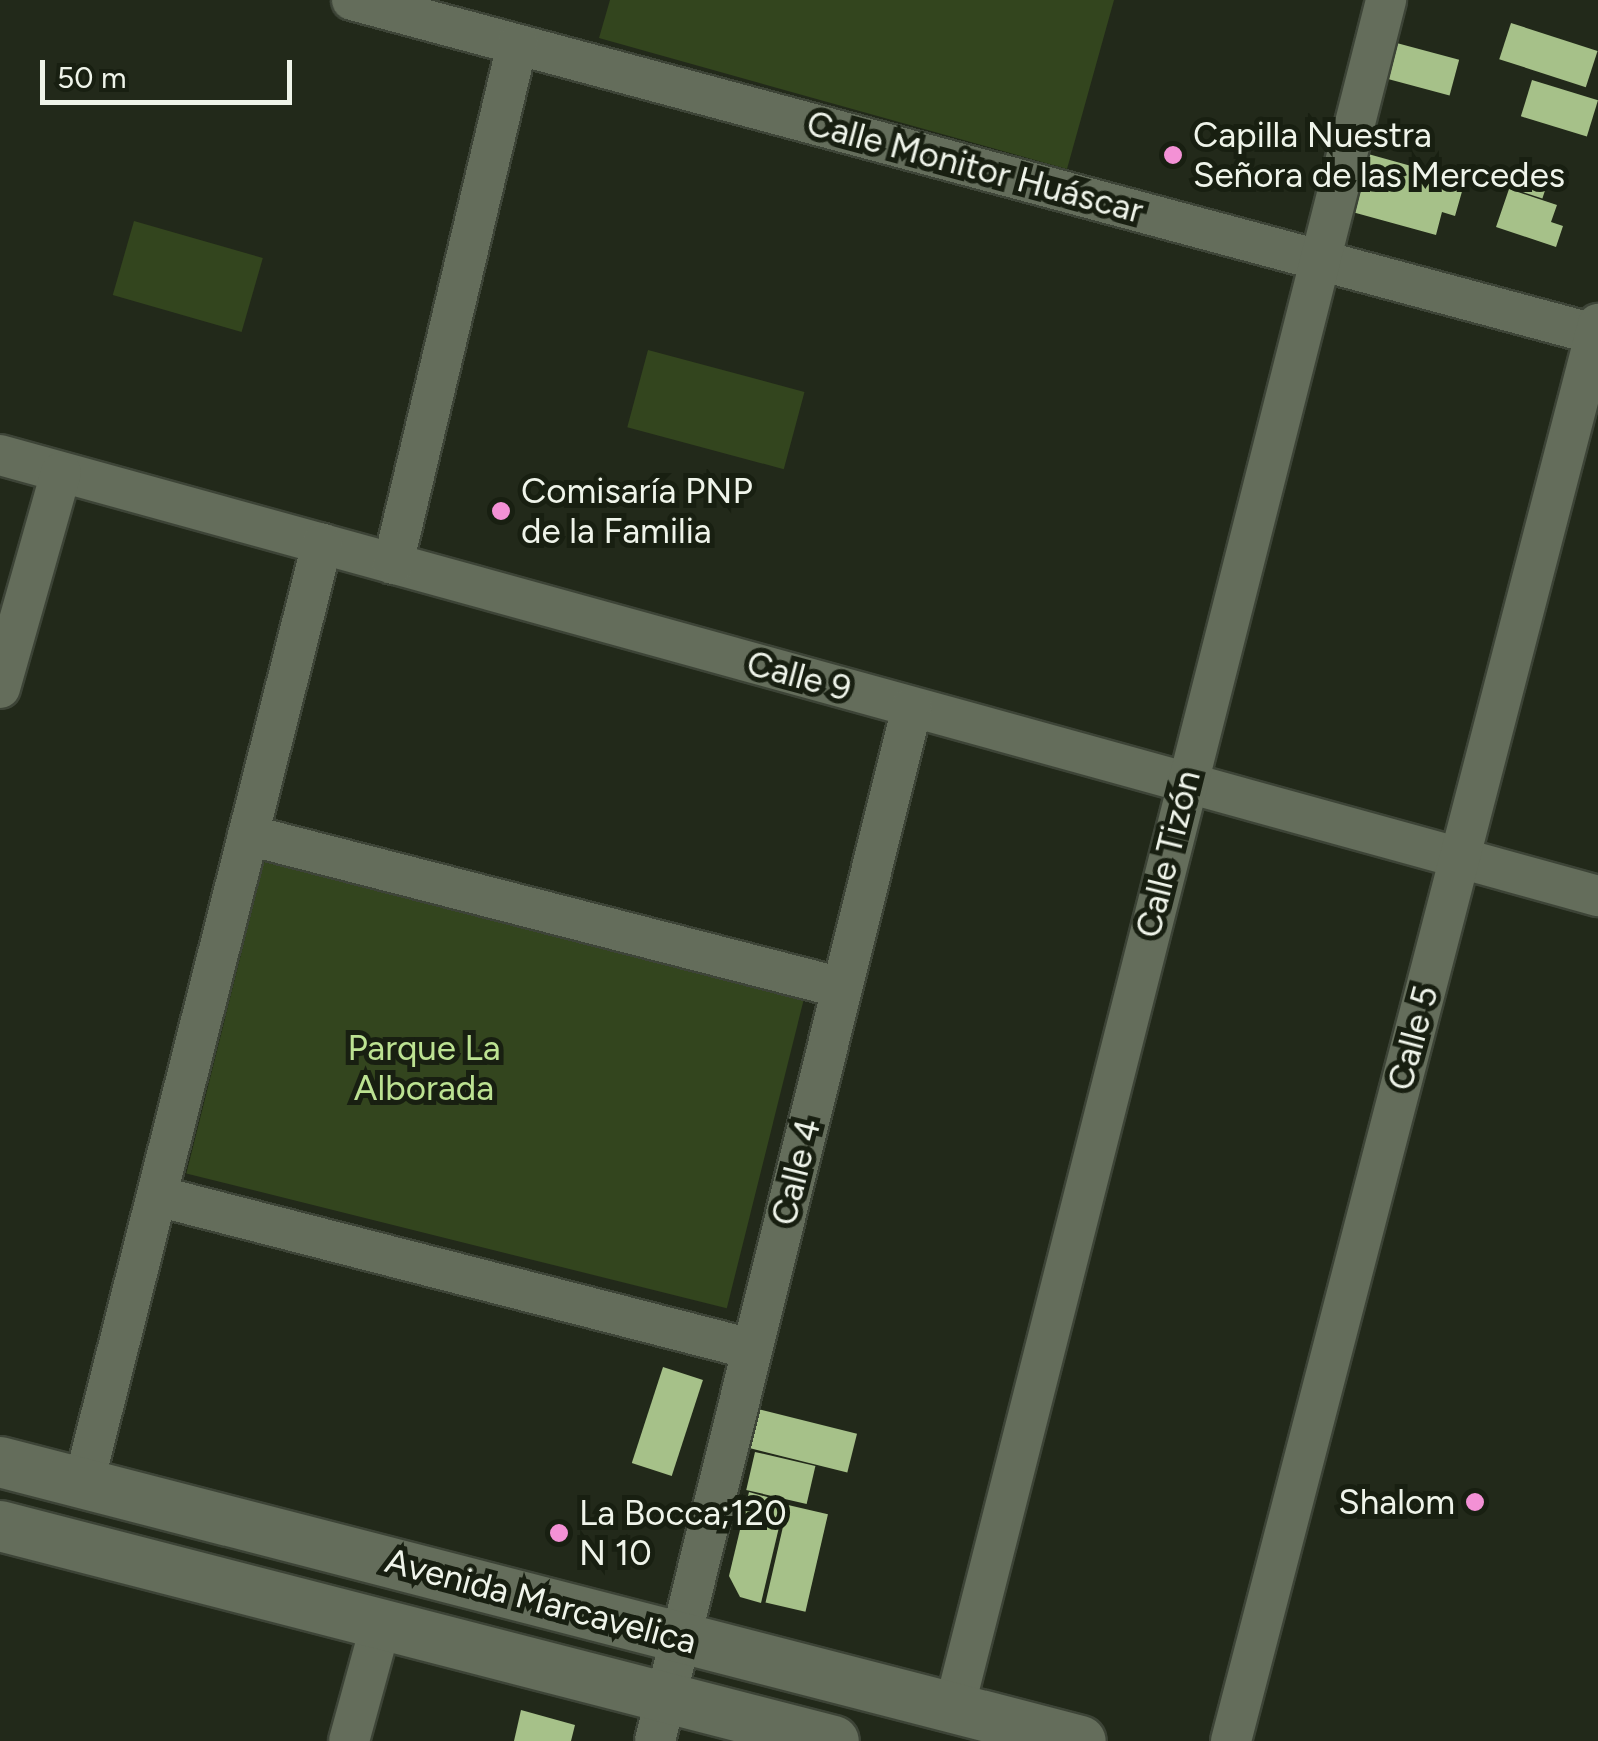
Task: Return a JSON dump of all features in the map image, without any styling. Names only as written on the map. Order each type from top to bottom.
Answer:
[{"type":"street","name":"Calle Monitor Huáscar","points":[[352,0],[446,13],[516,45],[1597,331]]},
{"type":"street","name":"Calle Tizón","points":[[954,1709],[1317,259],[1386,0]]},
{"type":"street","points":[[394,564],[516,45]]},
{"type":"street","name":"Calle 5","points":[[1231,1741],[1597,331]]},
{"type":"street","name":"Calle 9","points":[[0,456],[1598,896]]},
{"type":"street","points":[[0,688],[61,472]]},
{"type":"street","points":[[84,1482],[322,544]]},
{"type":"street","name":"Calle 4","points":[[661,1720],[912,707]]},
{"type":"street","points":[[248,835],[842,988]]},
{"type":"street","points":[[157,1196],[752,1349]]},
{"type":"street","name":"Avenida Marcavelica","points":[[0,1462],[1081,1741]]},
{"type":"street","points":[[166,1568],[182,1508]]},
{"type":"street","name":"Avenida Marcavelica","points":[[0,1526],[381,1624],[661,1720],[834,1741]]},
{"type":"street","points":[[350,1741],[381,1624]]},
{"type":"green space","points":[[610,0],[1114,0],[1067,169],[599,38]]},
{"type":"green space","points":[[134,221],[263,258],[242,332],[113,295]]},
{"type":"green space","points":[[648,350],[804,392],[784,469],[627,427]]},
{"type":"green space","name":"Parque La Alborada","points":[[264,862],[804,997],[727,1308],[186,1173]]},
{"type":"building","points":[[1511,23],[1598,51],[1586,87],[1499,59]]},
{"type":"building","points":[[1378,38],[1459,60],[1450,95],[1368,74]]},
{"type":"building","points":[[1532,80],[1598,100],[1587,137],[1521,116]]},
{"type":"building","points":[[1361,152],[1465,181],[1455,216],[1442,212],[1436,235],[1345,210]]},
{"type":"building","points":[[1528,178],[1547,184],[1542,198],[1523,192]]},
{"type":"building","points":[[1509,189],[1557,205],[1551,222],[1563,226],[1556,247],[1496,227]]},
{"type":"building","points":[[663,1367],[703,1380],[672,1476],[632,1463]]},
{"type":"building","points":[[758,1409],[857,1434],[847,1472],[748,1448]]},
{"type":"building","points":[[755,1452],[815,1466],[807,1504],[746,1490]]},
{"type":"building","points":[[749,1492],[785,1502],[761,1603],[740,1597],[729,1576]]},
{"type":"building","points":[[788,1505],[828,1514],[805,1612],[766,1602]]},
{"type":"building","points":[[521,1710],[575,1725],[571,1741],[514,1741]]},
{"type":"place","name":"Capilla Nuestra Señora de las Mercedes","points":[[1173,155]]},
{"type":"place","name":"Comisaría PNP de la Familia","points":[[501,511]]},
{"type":"place","name":"Shalom","points":[[1475,1502]]},
{"type":"place","name":"La Bocca;120 N 10","points":[[559,1533]]}]
